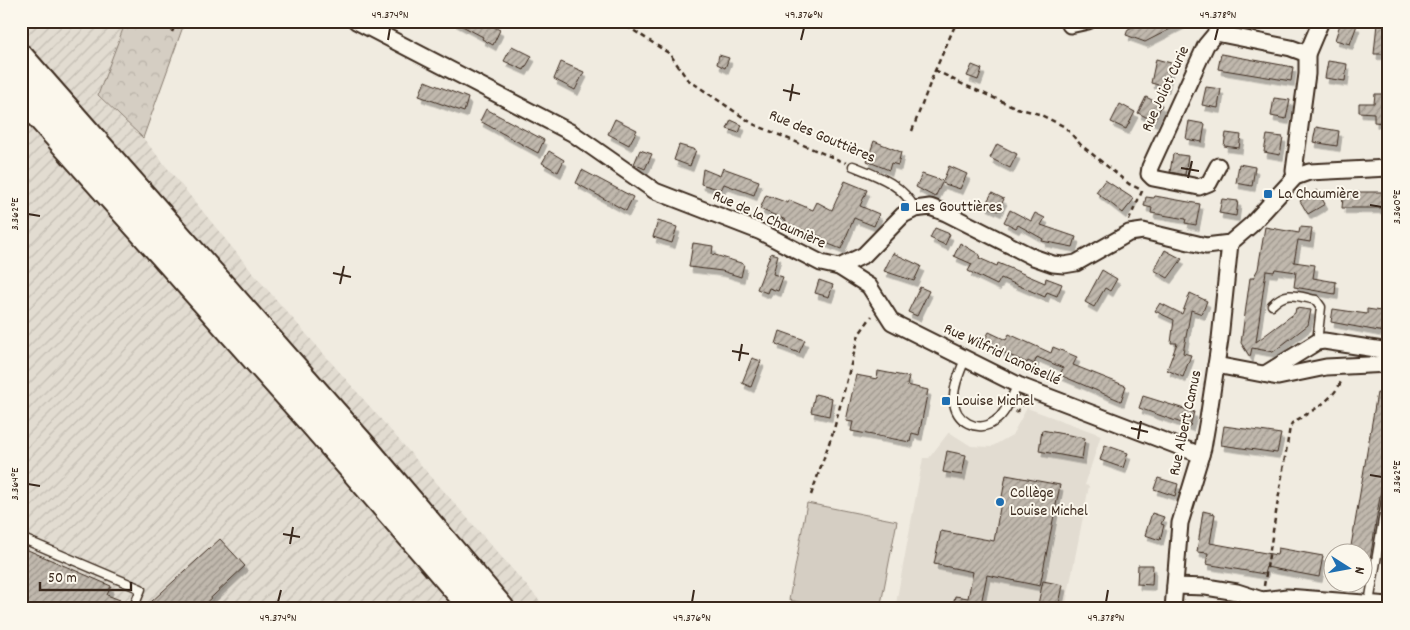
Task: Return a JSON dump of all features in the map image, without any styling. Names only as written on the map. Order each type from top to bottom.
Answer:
[{"type":"highway","points":[[21,58],[366,450],[501,609]]},
{"type":"highway","points":[[21,95],[314,424],[474,609]]},
{"type":"street","name":"Rue de la Chaumière","points":[[356,21],[572,133],[654,191],[761,232],[820,263],[839,267],[864,255],[903,215],[915,209]]},
{"type":"street","name":"Rue de la Chaumière","points":[[368,21],[379,32]]},
{"type":"street","points":[[1070,25],[1088,21]]},
{"type":"street","points":[[1295,177],[1294,170],[1308,54],[1322,21]]},
{"type":"street","name":"Rue Joliot Curie","points":[[1149,174],[1150,167],[1206,45],[1217,27],[1308,54]]},
{"type":"street","points":[[1149,174],[1153,178],[1199,187],[1209,183],[1218,166]]},
{"type":"street","points":[[915,209],[930,208],[946,213],[1053,264],[1076,263],[1129,233],[1143,230],[1206,246],[1230,243],[1251,224],[1295,177],[1309,172],[1336,169],[1389,168]]},
{"type":"street","name":"Rue Albert Camus","points":[[1173,609],[1180,523],[1201,455],[1216,365],[1230,243]]},
{"type":"street","points":[[864,255],[870,286]]},
{"type":"street","points":[[839,267],[870,286]]},
{"type":"street","name":"Rue Wilfrid Lanoisellé","points":[[870,286],[892,322],[1018,386],[1201,455]]},
{"type":"street","points":[[1265,374],[1314,344],[1340,342],[1389,351]]},
{"type":"street","points":[[1314,344],[1326,367]]},
{"type":"street","points":[[1216,365],[1278,377],[1326,367],[1389,364]]},
{"type":"street","points":[[1175,586],[1206,587],[1237,592],[1262,600],[1287,597],[1389,605]]},
{"type":"lane","name":"Rue des Gouttières","points":[[853,166],[886,179],[900,188],[915,209]]},
{"type":"lane","points":[[1272,305],[1281,296],[1290,295],[1316,300],[1321,307],[1314,344]]},
{"type":"lane","points":[[965,359],[954,400],[956,412],[962,420],[970,425],[984,426],[995,422],[1003,413],[1018,386]]},
{"type":"lane","points":[[1370,603],[1389,484]]},
{"type":"lane","points":[[21,538],[141,589],[133,609]]},
{"type":"path","points":[[172,32],[177,21]]},
{"type":"path","name":"Rue des Gouttières","points":[[619,21],[670,54],[688,79],[754,124],[853,166]]},
{"type":"path","points":[[912,131],[957,21]]},
{"type":"path","points":[[936,70],[960,83],[1017,108],[1039,114],[1065,127],[1081,145],[1129,184],[1142,190]]},
{"type":"path","points":[[1129,233],[1128,219],[1149,174]]},
{"type":"path","points":[[812,495],[834,429],[859,334],[879,303]]},
{"type":"path","points":[[1262,600],[1290,427],[1292,423],[1325,403],[1338,389],[1343,378],[1343,366]]},
{"type":"shaded area","points":[[21,21],[126,21],[98,96],[143,138],[252,272],[547,609],[21,609]]},
{"type":"shaded area","name":"Collège Louise Michel","points":[[1027,408],[1101,435],[1085,485],[1089,486],[1065,609],[895,609],[923,458],[929,458],[949,432],[971,446],[991,447],[1012,435]]},
{"type":"green space","points":[[126,21],[185,21],[143,138],[98,95]]},
{"type":"green space","points":[[807,503],[897,521],[880,609],[833,609],[789,600]]},
{"type":"building","points":[[453,21],[483,21],[500,30],[493,45],[482,39],[483,37]]},
{"type":"building","points":[[1148,21],[1186,21],[1145,42],[1126,35],[1128,29]]},
{"type":"building","points":[[1341,21],[1357,25],[1350,44],[1335,40]]},
{"type":"building","points":[[1377,23],[1389,24],[1389,54],[1374,54]]},
{"type":"building","points":[[512,46],[532,56],[524,70],[504,61]]},
{"type":"building","points":[[1221,54],[1293,67],[1291,81],[1218,69]]},
{"type":"building","points":[[719,55],[729,58],[725,68],[717,64]]},
{"type":"building","points":[[1156,59],[1171,63],[1166,87],[1151,83]]},
{"type":"building","points":[[1328,61],[1347,64],[1345,81],[1325,78]]},
{"type":"building","points":[[561,62],[584,72],[575,90],[554,79]]},
{"type":"building","points":[[972,65],[982,69],[978,80],[967,76]]},
{"type":"building","points":[[425,81],[468,98],[464,112],[419,96]]},
{"type":"building","points":[[1206,87],[1221,89],[1218,108],[1202,105]]},
{"type":"building","points":[[1375,94],[1385,94],[1385,97],[1389,98],[1388,119],[1384,119],[1384,123],[1374,122],[1374,113],[1359,112],[1359,103],[1374,103]]},
{"type":"building","points":[[1146,97],[1162,105],[1154,121],[1138,113]]},
{"type":"building","points":[[1274,98],[1290,100],[1286,119],[1271,116]]},
{"type":"building","points":[[1120,104],[1135,112],[1126,129],[1111,122]]},
{"type":"building","points":[[486,109],[544,140],[538,153],[480,121]]},
{"type":"building","points":[[615,119],[637,130],[629,145],[608,134]]},
{"type":"building","points":[[731,120],[742,125],[739,133],[727,129]]},
{"type":"building","points":[[1189,121],[1205,124],[1202,142],[1186,139]]},
{"type":"building","points":[[1316,127],[1339,131],[1337,146],[1313,142]]},
{"type":"building","points":[[1226,133],[1241,135],[1239,148],[1224,146]]},
{"type":"building","points":[[1267,135],[1283,137],[1280,155],[1264,152]]},
{"type":"building","points":[[874,141],[901,152],[898,165],[891,163],[889,170],[867,161]]},
{"type":"building","points":[[997,144],[1017,154],[1010,168],[990,158]]},
{"type":"building","points":[[679,145],[696,150],[690,166],[674,160]]},
{"type":"building","points":[[640,150],[652,154],[645,169],[634,164]]},
{"type":"building","points":[[549,151],[564,160],[558,172],[542,163]]},
{"type":"building","points":[[1173,154],[1188,156],[1185,175],[1170,172]]},
{"type":"building","points":[[1239,164],[1255,167],[1252,186],[1236,183]]},
{"type":"building","points":[[949,166],[967,174],[960,189],[942,183],[935,197],[916,187],[922,174],[943,181]]},
{"type":"building","points":[[723,168],[759,181],[754,195],[724,184],[721,190],[701,184],[703,169],[720,176]]},
{"type":"building","points":[[582,170],[633,197],[626,211],[576,183]]},
{"type":"building","points":[[1105,180],[1134,199],[1123,213],[1096,192]]},
{"type":"building","points":[[845,181],[867,190],[860,206],[879,214],[874,226],[854,218],[841,249],[821,241],[822,237],[785,224],[786,220],[760,209],[766,195],[788,203],[789,200],[813,210],[817,202],[832,210]]},
{"type":"building","points":[[1317,190],[1325,204],[1308,214],[1300,201]]},
{"type":"building","points":[[1348,192],[1389,192],[1389,208],[1342,208],[1343,197],[1348,197]]},
{"type":"building","points":[[992,193],[1004,199],[998,211],[985,205]]},
{"type":"building","points":[[1155,196],[1200,204],[1196,225],[1185,223],[1186,219],[1151,213],[1152,208],[1144,206],[1146,197],[1154,198]]},
{"type":"building","points":[[1222,199],[1238,201],[1236,216],[1219,213]]},
{"type":"building","points":[[1010,210],[1031,221],[1035,213],[1045,218],[1041,225],[1076,237],[1073,247],[1042,241],[1043,239],[1018,225],[1016,228],[1004,222]]},
{"type":"building","points":[[658,221],[677,227],[672,243],[653,237]]},
{"type":"building","points":[[1265,227],[1299,233],[1300,227],[1312,228],[1310,242],[1298,240],[1294,262],[1315,265],[1313,278],[1336,282],[1335,294],[1294,287],[1296,272],[1275,269],[1274,272],[1266,271],[1256,342],[1295,313],[1296,308],[1311,310],[1308,325],[1273,352],[1252,348],[1250,357],[1241,343],[1250,278],[1253,278],[1258,269]]},
{"type":"building","points":[[935,228],[950,234],[945,245],[930,238]]},
{"type":"building","points":[[693,243],[713,246],[712,254],[744,264],[741,277],[722,271],[689,267]]},
{"type":"building","points":[[960,243],[980,255],[979,258],[997,266],[998,263],[1045,283],[1046,278],[1062,284],[1057,296],[1047,292],[1045,297],[1001,278],[997,285],[968,271],[972,264],[954,256]]},
{"type":"building","points":[[1165,250],[1182,259],[1168,278],[1154,270]]},
{"type":"building","points":[[771,253],[778,255],[773,274],[783,277],[778,291],[769,288],[767,293],[757,289]]},
{"type":"building","points":[[893,253],[921,266],[914,281],[884,271]]},
{"type":"building","points":[[1102,270],[1117,279],[1110,291],[1105,288],[1094,307],[1085,302]]},
{"type":"building","points":[[819,280],[833,285],[829,297],[815,293]]},
{"type":"building","points":[[920,287],[929,291],[917,316],[908,312]]},
{"type":"building","points":[[1190,293],[1207,301],[1202,314],[1191,310],[1183,353],[1191,355],[1183,377],[1167,370],[1177,343],[1171,343],[1174,320],[1155,311],[1160,303],[1182,314]]},
{"type":"building","points":[[1333,309],[1367,314],[1367,309],[1388,312],[1389,333],[1331,322]]},
{"type":"building","points":[[780,331],[805,340],[799,353],[776,344]]},
{"type":"building","points":[[989,332],[1006,340],[1009,334],[1051,353],[1053,347],[1077,357],[1073,365],[1126,386],[1121,401],[1060,375],[1063,368],[1037,357],[1034,364],[1028,361],[1027,363],[983,343]]},
{"type":"building","points":[[752,358],[761,361],[751,387],[742,383]]},
{"type":"building","points":[[878,371],[909,377],[907,385],[928,390],[919,435],[912,433],[910,442],[851,431],[853,422],[846,421],[856,375],[877,379]]},
{"type":"building","points":[[1377,393],[1389,395],[1389,439],[1372,547],[1372,542],[1352,542]]},
{"type":"building","points":[[815,394],[832,398],[829,416],[811,412]]},
{"type":"building","points":[[1143,396],[1194,412],[1190,426],[1139,408]]},
{"type":"building","points":[[1224,426],[1281,434],[1277,453],[1221,445]]},
{"type":"building","points":[[1042,430],[1085,438],[1082,459],[1039,451]]},
{"type":"building","points":[[1105,445],[1128,453],[1123,468],[1100,460]]},
{"type":"building","points":[[947,451],[966,455],[962,475],[943,472]]},
{"type":"building","points":[[1006,475],[1060,485],[1040,586],[987,575],[980,609],[952,609],[955,596],[968,598],[973,572],[934,564],[941,531],[994,541]]},
{"type":"building","points":[[1158,478],[1178,484],[1175,496],[1154,489]]},
{"type":"building","points":[[1203,511],[1215,514],[1210,543],[1277,555],[1278,548],[1322,556],[1322,561],[1319,577],[1266,567],[1264,574],[1206,564],[1208,553],[1197,552]]},
{"type":"building","points":[[1152,513],[1164,517],[1161,524],[1164,525],[1160,540],[1145,535]]},
{"type":"building","points":[[220,539],[245,566],[199,609],[158,609],[151,602]]},
{"type":"building","points":[[21,547],[111,586],[107,595],[120,600],[116,609],[21,609]]},
{"type":"building","points":[[1138,565],[1153,565],[1152,585],[1137,584]]},
{"type":"building","points":[[1043,581],[1063,585],[1058,609],[1037,609]]},
{"type":"place","name":"La Chaumière","points":[[1268,194]]},
{"type":"place","name":"Les Gouttières","points":[[905,207]]},
{"type":"place","name":"Louise Michel","points":[[946,401]]},
{"type":"place","name":"Collège Louise Michel","points":[[1000,502]]}]
